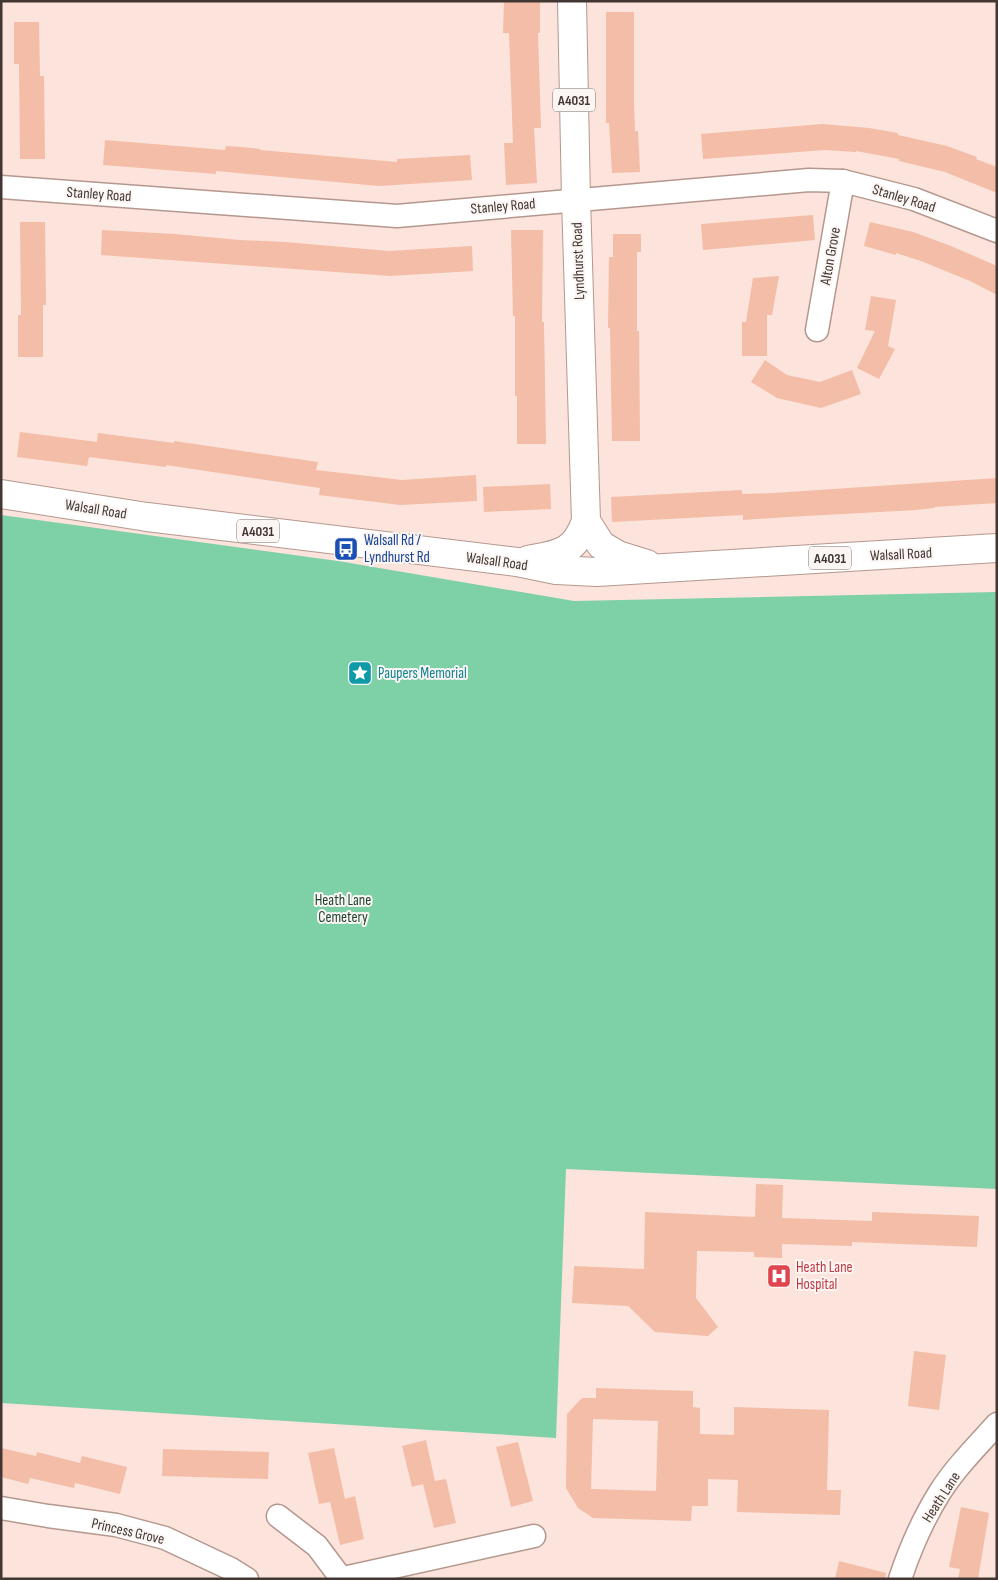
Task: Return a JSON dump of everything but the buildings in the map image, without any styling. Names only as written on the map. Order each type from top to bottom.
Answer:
[{"type":"main road","name":"Lyndhurst Road","points":[[516,562],[561,553],[576,543],[586,521],[572,1]]},
{"type":"main road","name":"Walsall Road","points":[[1,494],[147,517],[516,562],[556,570],[597,572],[663,569],[997,548]]},
{"type":"main road","name":"A4031","points":[[586,521],[601,545],[618,555],[663,569]]},
{"type":"street","name":"Stanley Road","points":[[1,187],[397,216],[810,180],[843,181],[914,199],[997,231]]},
{"type":"street","name":"Alton Grove","points":[[817,330],[843,181]]},
{"type":"street","name":"Heath Lane","points":[[900,1579],[916,1537],[941,1492],[970,1453],[997,1424]]},
{"type":"street","name":"Princess Grove","points":[[1,1508],[116,1525],[165,1538],[231,1569],[247,1579]]},
{"type":"street","points":[[278,1516],[317,1546],[340,1578],[534,1536]]},
{"type":"green space","name":"Heath Lane Cemetery","points":[[1,515],[338,561],[574,601],[997,592],[997,1189],[566,1169],[556,1438],[1,1403]]},
{"type":"place","name":"Walsall Rd / Lyndhurst Rd","points":[[346,549]]},
{"type":"place","name":"Paupers Memorial","points":[[360,673]]},
{"type":"place","name":"Heath Lane Hospital","points":[[779,1276]]}]
